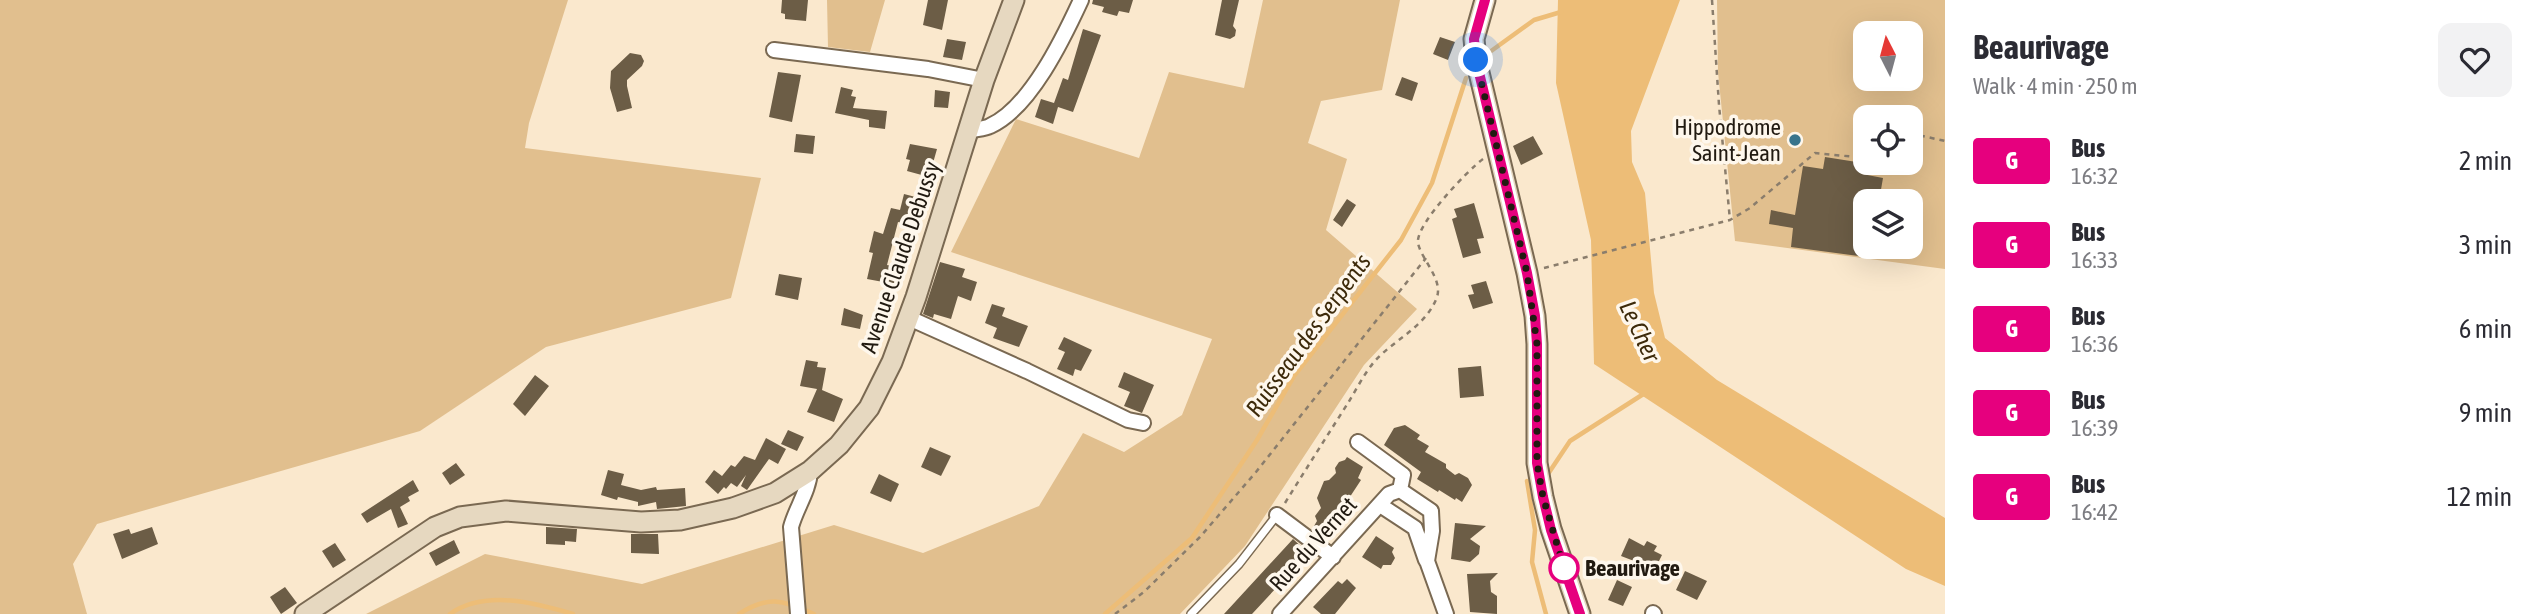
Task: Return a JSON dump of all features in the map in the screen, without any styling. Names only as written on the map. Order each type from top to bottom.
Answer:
[{"type":"main road","name":"Avenue Claude Debussy","points":[[305,614],[435,527],[460,517],[506,511],[640,522],[680,520],[733,508],[775,493],[810,471],[839,445],[869,408],[892,362],[1014,0]]},
{"type":"main road","points":[[1485,0],[1474,39],[1476,60],[1527,273],[1537,344],[1535,419],[1539,474],[1551,530],[1580,614]]},
{"type":"street","points":[[968,131],[990,126],[1020,104],[1036,83],[1082,0]]},
{"type":"street","points":[[775,50],[928,69],[985,80]]},
{"type":"street","points":[[909,318],[1128,420],[1143,423]]},
{"type":"street","name":"Rue du Vernet","points":[[1357,442],[1403,475],[1400,490]]},
{"type":"street","points":[[798,614],[791,527],[809,482],[810,471]]},
{"type":"street","name":"Rue du Vernet","points":[[1280,614],[1389,494],[1400,490]]},
{"type":"street","name":"Rue du Vernet","points":[[1400,490],[1431,511],[1432,531],[1427,561]]},
{"type":"street","name":"Rue du Vernet","points":[[1380,505],[1415,527],[1446,614]]},
{"type":"street","points":[[1277,515],[1333,557]]},
{"type":"lane","points":[[1191,614],[1239,564],[1277,515]]},
{"type":"path","points":[[1712,0],[1730,220]]},
{"type":"path","points":[[1923,136],[1945,142]]},
{"type":"path","points":[[1277,515],[1373,363],[1413,330],[1437,297],[1437,288],[1418,242],[1420,232],[1440,202],[1473,167],[1497,149]]},
{"type":"path","points":[[1527,273],[1730,220],[1750,208],[1815,153],[1853,157]]},
{"type":"path","points":[[1115,614],[1144,592],[1200,537],[1256,472],[1426,258]]},
{"type":"shaded area","points":[[0,0],[568,0],[529,123],[525,148],[761,178],[731,298],[546,347],[420,431],[97,524],[73,564],[87,614],[0,614]]},
{"type":"shaded area","points":[[827,0],[885,0],[870,52],[828,47]]},
{"type":"shaded area","points":[[1263,0],[1400,0],[1382,90],[1321,101],[1308,143],[1347,159],[1326,230],[1417,309],[1364,365],[1245,546],[1180,614],[366,614],[485,554],[642,584],[834,525],[923,553],[1039,506],[1083,433],[1124,452],[1182,415],[1212,339],[951,252],[1016,119],[1139,158],[1169,72],[1244,88]]},
{"type":"shaded area","name":"Hippodrome Saint-Jean","points":[[1717,0],[1945,0],[1945,269],[1870,259],[1923,259],[1923,189],[1853,189],[1853,257],[1735,241],[1718,72]]},
{"type":"water","name":"Le Cher","points":[[1558,0],[1680,0],[1631,131],[1632,162],[1645,193],[1654,293],[1665,338],[1717,380],[1945,518],[1945,586],[1906,569],[1594,364],[1591,240],[1556,83]]},
{"type":"building","points":[[782,0],[808,0],[806,21],[785,19],[785,14],[781,13]]},
{"type":"building","points":[[928,0],[948,0],[942,30],[923,25]]},
{"type":"building","points":[[1093,0],[1133,0],[1129,13],[1119,11],[1117,16],[1102,12],[1104,7],[1092,4]]},
{"type":"building","points":[[1222,0],[1239,0],[1233,26],[1236,30],[1235,36],[1230,39],[1215,35]]},
{"type":"building","points":[[1083,29],[1101,35],[1073,112],[1058,107],[1053,124],[1035,117],[1041,99],[1054,103],[1063,78],[1068,80]]},
{"type":"building","points":[[1440,37],[1455,42],[1448,60],[1433,54]]},
{"type":"building","points":[[947,39],[966,42],[962,60],[943,57]]},
{"type":"building","points":[[630,53],[641,55],[644,61],[627,80],[632,108],[617,112],[610,88],[611,71]]},
{"type":"building","points":[[778,72],[801,75],[792,122],[769,117]]},
{"type":"building","points":[[1402,77],[1418,83],[1412,101],[1395,95]]},
{"type":"building","points":[[841,87],[853,90],[851,96],[856,97],[853,108],[887,111],[885,129],[869,127],[869,120],[835,113]]},
{"type":"building","points":[[935,90],[950,92],[948,108],[934,107]]},
{"type":"building","points":[[796,134],[815,136],[813,154],[794,152]]},
{"type":"building","points":[[1533,136],[1543,154],[1521,165],[1513,146]]},
{"type":"building","points":[[910,144],[937,149],[929,177],[907,171],[910,160],[906,159]]},
{"type":"building","points":[[1825,157],[1853,161],[1853,175],[1883,178],[1881,189],[1853,189],[1853,255],[1791,247],[1793,228],[1769,224],[1771,210],[1795,215],[1803,166],[1823,169]]},
{"type":"building","points":[[904,194],[927,200],[920,223],[916,222],[915,226],[898,222],[887,265],[899,268],[894,284],[867,279],[873,253],[869,252],[874,231],[883,234],[891,208],[900,210]]},
{"type":"building","points":[[1347,199],[1356,205],[1342,227],[1333,220]]},
{"type":"building","points":[[1474,203],[1484,238],[1477,239],[1481,253],[1463,258],[1452,219],[1457,217],[1454,209]]},
{"type":"building","points":[[940,262],[965,269],[962,277],[977,282],[971,301],[958,296],[951,319],[934,314],[933,318],[923,314]]},
{"type":"building","points":[[779,274],[802,278],[798,300],[775,295]]},
{"type":"building","points":[[1486,281],[1493,303],[1473,309],[1468,295],[1474,294],[1471,285]]},
{"type":"building","points":[[992,304],[1005,308],[1002,316],[1028,326],[1019,347],[993,338],[997,328],[985,323]]},
{"type":"building","points":[[844,308],[863,315],[860,329],[841,325]]},
{"type":"building","points":[[1064,337],[1092,350],[1081,371],[1075,369],[1073,376],[1057,369],[1065,352],[1058,349]]},
{"type":"building","points":[[806,360],[818,362],[817,367],[826,368],[822,390],[843,399],[834,422],[807,412],[817,389],[800,386]]},
{"type":"building","points":[[1481,366],[1484,396],[1460,398],[1458,368]]},
{"type":"building","points":[[1124,372],[1154,385],[1142,413],[1124,406],[1130,392],[1118,387]]},
{"type":"building","points":[[535,375],[549,386],[525,416],[513,404]]},
{"type":"building","points":[[1405,425],[1420,435],[1417,439],[1429,446],[1425,452],[1446,464],[1446,468],[1455,475],[1459,473],[1468,478],[1472,485],[1462,502],[1417,479],[1421,472],[1384,445],[1394,428]]},
{"type":"building","points":[[788,430],[804,437],[797,451],[781,444]]},
{"type":"building","points":[[766,438],[786,449],[778,464],[769,459],[747,490],[741,486],[746,475],[737,487],[731,483],[718,494],[705,482],[714,470],[722,476],[744,456],[755,460]]},
{"type":"building","points":[[930,447],[951,456],[941,476],[921,467]]},
{"type":"building","points":[[1347,457],[1363,467],[1358,478],[1361,480],[1340,512],[1344,514],[1331,536],[1314,526],[1317,521],[1315,516],[1321,508],[1317,498],[1324,481],[1336,473],[1335,468],[1339,462]]},
{"type":"building","points":[[456,463],[465,475],[450,485],[442,473]]},
{"type":"building","points":[[608,470],[624,474],[621,485],[641,490],[656,487],[657,490],[685,488],[686,506],[657,509],[656,502],[638,506],[638,502],[601,495]]},
{"type":"building","points":[[879,474],[899,484],[891,502],[870,493]]},
{"type":"building","points":[[413,480],[419,491],[408,497],[410,501],[400,507],[408,524],[398,528],[391,509],[367,523],[361,514]]},
{"type":"building","points":[[1455,523],[1486,526],[1470,539],[1480,546],[1479,554],[1470,562],[1451,559]]},
{"type":"building","points":[[152,527],[158,544],[122,559],[113,534],[129,529],[131,534]]},
{"type":"building","points":[[546,527],[577,529],[576,542],[565,541],[565,545],[546,544]]},
{"type":"building","points":[[631,534],[658,534],[659,554],[631,553]]},
{"type":"building","points":[[1376,536],[1394,548],[1392,552],[1395,558],[1391,565],[1383,565],[1381,569],[1362,557]]},
{"type":"building","points":[[1629,538],[1644,546],[1647,541],[1657,546],[1654,551],[1662,555],[1655,569],[1621,556]]},
{"type":"building","points":[[1293,539],[1304,549],[1300,554],[1304,558],[1252,614],[1224,614]]},
{"type":"building","points":[[454,540],[460,553],[436,566],[429,553]]},
{"type":"building","points":[[335,543],[346,560],[333,568],[322,551]]},
{"type":"building","points":[[1685,571],[1707,581],[1697,600],[1676,590]]},
{"type":"building","points":[[1498,573],[1490,581],[1491,592],[1497,596],[1497,614],[1470,612],[1467,574]]},
{"type":"building","points":[[1347,579],[1356,588],[1335,614],[1321,614],[1313,607],[1338,581],[1342,584]]},
{"type":"building","points":[[1617,580],[1632,587],[1623,606],[1608,600]]},
{"type":"building","points":[[285,587],[297,603],[281,614],[270,597]]},
{"type":"waterway","name":"Ruisseau des Serpents","points":[[1487,54],[1534,20],[1561,12]]},
{"type":"waterway","name":"Ruisseau des Serpents","points":[[1105,614],[1192,538],[1257,440],[1294,376],[1401,240],[1432,183],[1466,78]]},
{"type":"waterway","points":[[1548,474],[1570,441],[1645,393]]},
{"type":"waterway","points":[[1527,481],[1535,530],[1532,562],[1546,614]]},
{"type":"waterway","name":"Ruisseau des Serpents","points":[[450,614],[464,606],[495,600],[511,600],[573,614]]},
{"type":"waterway","name":"Ruisseau des Serpents","points":[[739,614],[768,602],[785,603],[814,614]]},
{"type":"bus line","name":"G","points":[[1485,0],[1474,39],[1476,60],[1535,316],[1537,463],[1551,530],[1580,614]]},
{"type":"place","name":"Hippodrome Saint-Jean","points":[[1795,140]]},
{"type":"place","name":"Beaurivage","points":[[1564,568]]},
{"type":"route","points":[[1476,60],[1535,316],[1537,463],[1551,530],[1564,568]]}]
